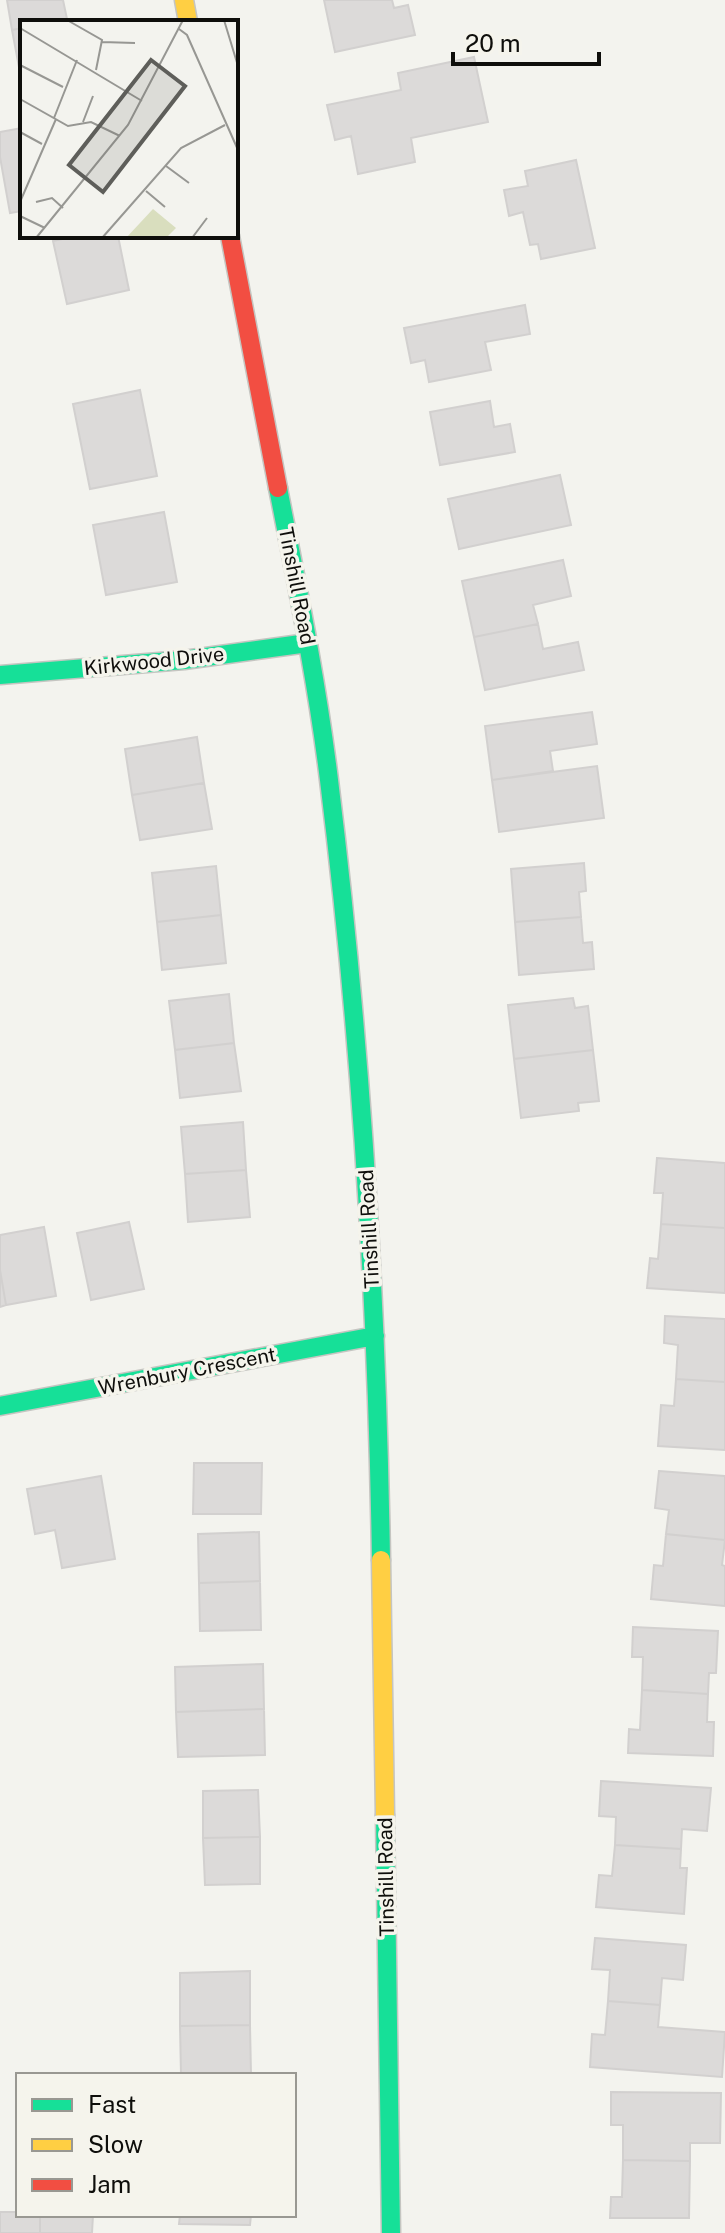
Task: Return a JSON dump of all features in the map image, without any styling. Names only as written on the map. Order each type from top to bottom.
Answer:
[{"type":"street","points":[[184,0],[188,20]]},
{"type":"street","name":"Tinshill Road","points":[[230,238],[308,643],[329,779],[362,1103],[380,1486],[391,2233]]},
{"type":"street","name":"Kirkwood Drive","points":[[0,675],[184,660],[308,643]]},
{"type":"street","name":"Wrenbury Crescent","points":[[0,1406],[375,1336]]},
{"type":"building","points":[[7,0],[63,0],[67,19],[20,20],[20,28],[12,30]]},
{"type":"building","points":[[324,0],[392,0],[394,8],[408,5],[415,35],[335,52]]},
{"type":"building","points":[[20,28],[20,72],[12,30]]},
{"type":"building","points":[[474,57],[488,122],[411,138],[415,162],[358,174],[351,136],[335,140],[327,105],[401,90],[398,73]]},
{"type":"building","points":[[20,128],[20,211],[10,213],[0,157],[0,132]]},
{"type":"building","points":[[576,160],[595,248],[541,259],[538,244],[530,245],[523,212],[509,216],[504,190],[528,186],[525,171]]},
{"type":"building","points":[[118,238],[129,290],[67,304],[53,241]]},
{"type":"building","points":[[525,305],[530,334],[485,342],[491,370],[429,382],[425,360],[411,363],[404,328]]},
{"type":"building","points":[[140,390],[157,476],[90,489],[73,404]]},
{"type":"building","points":[[490,401],[494,427],[510,424],[515,452],[440,465],[430,412]]},
{"type":"building","points":[[560,475],[571,525],[459,549],[448,499]]},
{"type":"building","points":[[164,512],[177,582],[106,595],[93,525]]},
{"type":"building","points":[[563,560],[571,596],[533,605],[538,624],[474,637],[462,581]]},
{"type":"building","points":[[538,624],[543,649],[578,642],[584,670],[485,690],[474,637]]},
{"type":"building","points":[[592,712],[597,744],[550,751],[553,771],[492,780],[485,726]]},
{"type":"building","points":[[197,737],[204,783],[132,795],[125,749]]},
{"type":"building","points":[[597,766],[604,818],[499,832],[492,780]]},
{"type":"building","points":[[204,783],[212,829],[140,840],[132,795]]},
{"type":"building","points":[[584,863],[586,891],[579,892],[581,917],[515,922],[511,869]]},
{"type":"building","points":[[216,866],[221,915],[157,922],[152,873]]},
{"type":"building","points":[[221,915],[226,963],[162,970],[157,922]]},
{"type":"building","points":[[581,917],[583,943],[592,942],[594,969],[519,975],[515,922]]},
{"type":"building","points":[[229,994],[234,1043],[175,1050],[169,1001]]},
{"type":"building","points":[[573,998],[575,1008],[588,1006],[593,1050],[514,1059],[508,1005]]},
{"type":"building","points":[[234,1043],[241,1091],[180,1098],[175,1050]]},
{"type":"building","points":[[593,1050],[599,1101],[578,1103],[579,1111],[521,1118],[514,1059]]},
{"type":"building","points":[[243,1122],[246,1170],[185,1174],[181,1127]]},
{"type":"building","points":[[657,1158],[725,1163],[725,1228],[661,1224],[663,1193],[654,1193]]},
{"type":"building","points":[[246,1170],[250,1217],[188,1222],[185,1174]]},
{"type":"building","points":[[129,1222],[144,1289],[91,1300],[77,1233]]},
{"type":"building","points":[[661,1224],[725,1228],[725,1293],[647,1288],[650,1258],[658,1259]]},
{"type":"building","points":[[44,1227],[56,1296],[6,1305],[0,1270],[0,1235]]},
{"type":"building","points":[[0,1270],[6,1305],[0,1307]]},
{"type":"building","points":[[665,1316],[725,1319],[725,1382],[676,1379],[678,1345],[664,1343]]},
{"type":"building","points":[[676,1379],[725,1382],[725,1450],[658,1446],[661,1405],[674,1406]]},
{"type":"building","points":[[194,1463],[262,1463],[261,1514],[193,1514]]},
{"type":"building","points":[[659,1471],[725,1476],[725,1540],[666,1534],[669,1510],[655,1508]]},
{"type":"building","points":[[101,1476],[115,1559],[62,1568],[55,1530],[35,1534],[27,1489]]},
{"type":"building","points":[[259,1532],[260,1581],[199,1583],[198,1534]]},
{"type":"building","points":[[666,1534],[725,1540],[722,1565],[725,1566],[725,1606],[651,1599],[654,1565],[663,1566]]},
{"type":"building","points":[[260,1581],[261,1630],[200,1631],[199,1583]]},
{"type":"building","points":[[633,1627],[718,1631],[716,1673],[709,1673],[708,1694],[642,1690],[643,1657],[632,1657]]},
{"type":"building","points":[[263,1664],[264,1709],[176,1712],[175,1667]]},
{"type":"building","points":[[642,1690],[708,1694],[707,1722],[714,1722],[713,1756],[628,1753],[629,1729],[640,1730]]},
{"type":"building","points":[[264,1709],[265,1755],[178,1757],[176,1712]]},
{"type":"building","points":[[601,1781],[711,1788],[707,1831],[682,1829],[681,1849],[615,1845],[616,1817],[599,1816]]},
{"type":"building","points":[[258,1790],[260,1837],[203,1838],[203,1791]]},
{"type":"building","points":[[260,1837],[260,1884],[205,1885],[203,1838]]},
{"type":"building","points":[[615,1845],[681,1849],[680,1868],[687,1868],[684,1914],[596,1907],[599,1875],[612,1876]]},
{"type":"building","points":[[595,1938],[686,1945],[683,1980],[662,1978],[660,2005],[608,2001],[610,1970],[592,1969]]},
{"type":"building","points":[[250,1971],[250,2025],[180,2026],[180,1973]]},
{"type":"building","points":[[608,2001],[660,2005],[658,2027],[725,2032],[722,2077],[590,2067],[592,2034],[605,2035]]},
{"type":"building","points":[[250,2025],[251,2073],[181,2073],[180,2026]]},
{"type":"building","points":[[611,2092],[721,2093],[720,2143],[690,2143],[690,2161],[623,2160],[623,2125],[611,2125]]},
{"type":"building","points":[[623,2160],[690,2161],[689,2218],[610,2218],[611,2197],[622,2197]]},
{"type":"building","points":[[0,2212],[16,2212],[16,2217],[40,2217],[40,2233],[0,2233]]},
{"type":"building","points":[[40,2217],[93,2217],[92,2233],[40,2233]]},
{"type":"building","points":[[180,2217],[251,2217],[250,2225],[179,2224]]},
{"type":"traffic: fast","points":[[278,488],[324,743],[350,974],[366,1169],[376,1364],[381,1560]]},
{"type":"traffic: fast","points":[[0,675],[184,660],[308,643]]},
{"type":"traffic: fast","points":[[0,1406],[375,1336]]},
{"type":"traffic: fast","points":[[385,1815],[391,2233]]},
{"type":"traffic: slow","points":[[184,0],[188,20]]},
{"type":"traffic: slow","points":[[381,1560],[385,1815]]},
{"type":"traffic: jam","points":[[230,238],[278,488]]}]
